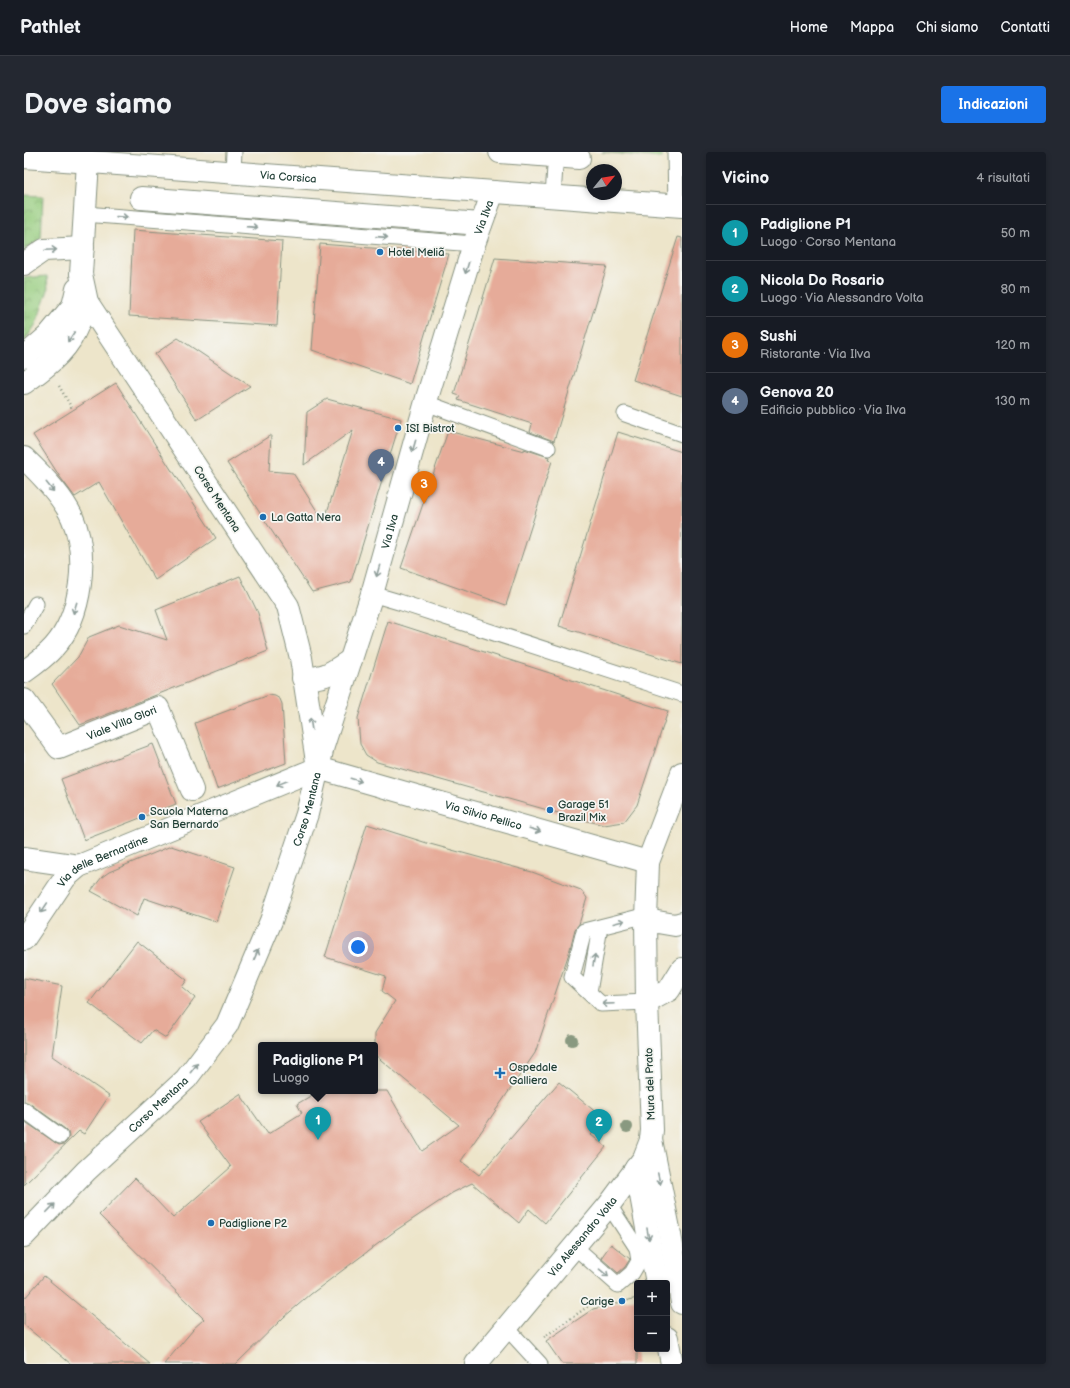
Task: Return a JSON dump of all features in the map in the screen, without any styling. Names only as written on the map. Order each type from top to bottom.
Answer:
[{"type":"street","points":[[500,152],[556,154],[579,158]]},
{"type":"street","name":"Via Corsica","points":[[24,156],[88,162],[233,162],[493,192],[680,206]]},
{"type":"street","points":[[24,357],[48,336],[73,306],[81,274],[88,162]]},
{"type":"street","name":"Via Ilva","points":[[318,768],[323,746],[372,594],[426,403],[477,234],[493,192]]},
{"type":"street","points":[[142,198],[477,234]]},
{"type":"street","points":[[24,264],[44,250],[83,248]]},
{"type":"street","points":[[24,383],[60,353],[74,335],[87,302],[81,274]]},
{"type":"street","name":"Corso Mentana","points":[[24,1236],[86,1171],[186,1079],[227,1025],[271,921],[307,814],[318,768],[301,658],[288,606],[87,302]]},
{"type":"street","points":[[24,458],[58,496],[72,517],[78,535],[82,559],[76,607],[66,630],[54,647],[24,672]]},
{"type":"street","points":[[304,678],[323,677],[351,660]]},
{"type":"street","name":"Viale Villa Glori","points":[[24,700],[59,748],[158,708],[192,790]]},
{"type":"street","name":"Via Silvio Pellico","points":[[318,768],[648,862]]},
{"type":"street","name":"Via delle Bernardine","points":[[24,938],[72,872],[111,854],[318,768]]},
{"type":"street","name":"Mura del Prato","points":[[682,773],[648,862],[646,918],[647,1002],[652,1130],[651,1140],[682,1303]]},
{"type":"street","points":[[24,858],[72,872]]},
{"type":"street","points":[[24,871],[72,872]]},
{"type":"street","points":[[646,918],[675,925],[682,923]]},
{"type":"street","points":[[647,1002],[669,990],[682,969]]},
{"type":"street","name":"Via Alessandro Volta","points":[[476,1364],[609,1205],[644,1158],[651,1140]]},
{"type":"street","points":[[636,1168],[656,1280]]},
{"type":"street","points":[[670,1352],[672,1364]]},
{"type":"lane","points":[[675,152],[680,206]]},
{"type":"lane","points":[[553,196],[556,154]]},
{"type":"lane","points":[[84,214],[477,234]]},
{"type":"lane","points":[[426,403],[548,448]]},
{"type":"lane","points":[[625,414],[682,434]]},
{"type":"lane","points":[[372,594],[682,694]]},
{"type":"lane","points":[[24,626],[36,604]]},
{"type":"lane","points":[[646,918],[584,931],[572,977],[601,1004],[647,1002]]},
{"type":"lane","points":[[24,1110],[60,1136]]},
{"type":"lane","points":[[574,1247],[618,1285],[632,1273],[639,1261],[637,1248],[609,1205]]},
{"type":"lane","points":[[506,1327],[540,1364]]},
{"type":"path","points":[[58,385],[73,410]]},
{"type":"path","points":[[544,1337],[590,1305],[610,1299]]},
{"type":"green space","points":[[602,152],[662,152],[662,158]]},
{"type":"green space","points":[[24,195],[43,196],[41,239],[24,250]]},
{"type":"green space","points":[[47,276],[48,290],[36,324],[24,342],[24,278]]},
{"type":"building","points":[[133,230],[282,241],[277,326],[129,316]]},
{"type":"building","points":[[678,237],[682,238],[682,396],[633,380]]},
{"type":"building","points":[[320,244],[449,254],[410,384],[312,350]]},
{"type":"building","points":[[495,258],[607,266],[554,441],[530,432],[532,424],[458,400],[460,396],[454,394]]},
{"type":"building","points":[[178,338],[250,386],[197,420],[155,354]]},
{"type":"building","points":[[116,383],[216,538],[155,580],[99,482],[75,497],[60,477],[33,435]]},
{"type":"building","points":[[327,399],[401,419],[351,582],[312,592],[227,463],[271,435],[269,471],[293,473],[324,522],[353,430],[304,465],[307,412]]},
{"type":"building","points":[[448,431],[524,451],[524,449],[549,457],[548,460],[552,461],[506,605],[401,568]]},
{"type":"building","points":[[618,432],[682,452],[682,664],[559,626]]},
{"type":"building","points":[[240,576],[258,613],[268,651],[80,725],[52,684],[78,657],[89,637],[119,625],[167,640],[156,610]]},
{"type":"building","points":[[388,621],[668,711],[637,805],[624,822],[604,825],[576,818],[377,762],[366,755],[360,744],[358,718]]},
{"type":"building","points":[[269,695],[280,699],[282,704],[286,763],[217,789],[195,723]]},
{"type":"building","points":[[153,744],[176,804],[84,840],[61,779]]},
{"type":"building","points":[[367,824],[430,844],[532,872],[581,890],[587,898],[579,924],[575,929],[569,953],[535,1053],[461,1161],[479,1175],[559,1082],[603,1118],[591,1135],[606,1147],[545,1223],[529,1209],[519,1223],[472,1183],[452,1193],[395,1231],[311,1294],[284,1317],[236,1364],[164,1364],[192,1330],[204,1319],[99,1215],[135,1178],[173,1218],[231,1167],[198,1122],[240,1094],[268,1134],[302,1113],[297,1104],[314,1094],[378,1094],[378,1091],[387,1091],[422,1151],[459,1125],[378,1058],[378,1042],[375,1042],[375,1033],[395,1001],[382,991],[386,976],[325,957]]},
{"type":"building","points":[[171,846],[235,867],[216,922],[144,898],[137,916],[91,891],[102,877],[109,872]]},
{"type":"building","points":[[137,941],[187,980],[182,987],[195,998],[166,1038],[153,1030],[142,1043],[89,1003]]},
{"type":"building","points":[[24,978],[62,986],[52,1056],[109,1096],[84,1134],[79,1131],[24,1185],[24,1121],[59,1145],[64,1144],[69,1137],[68,1132],[65,1129],[24,1101]]},
{"type":"building","points":[[611,1244],[630,1259],[625,1267],[618,1273],[601,1258]]},
{"type":"building","points":[[44,1276],[150,1364],[71,1364],[24,1325],[24,1299]]},
{"type":"building","points":[[634,1299],[634,1352],[637,1352],[637,1364],[562,1364],[546,1341],[593,1309]]},
{"type":"place","name":"Hotel Meliã","points":[[380,252]]},
{"type":"place","name":"ISI Bistrot","points":[[398,428]]},
{"type":"place","name":"Genova 20","points":[[381,482]]},
{"type":"place","name":"Sushi","points":[[424,504]]},
{"type":"place","name":"La Gatta Nera","points":[[263,517]]},
{"type":"place","name":"Garage 51 Brazil Mix","points":[[550,810]]},
{"type":"place","name":"Scuola Materna San Bernardo","points":[[142,817]]},
{"type":"place","name":"Ospedale Galliera","points":[[500,1073]]},
{"type":"place","name":"Padiglione P1","points":[[318,1140]]},
{"type":"place","name":"Nicola Do Rosario","points":[[599,1142]]},
{"type":"place","name":"Padiglione P2","points":[[211,1223]]},
{"type":"place","name":"Carige","points":[[622,1301]]}]
